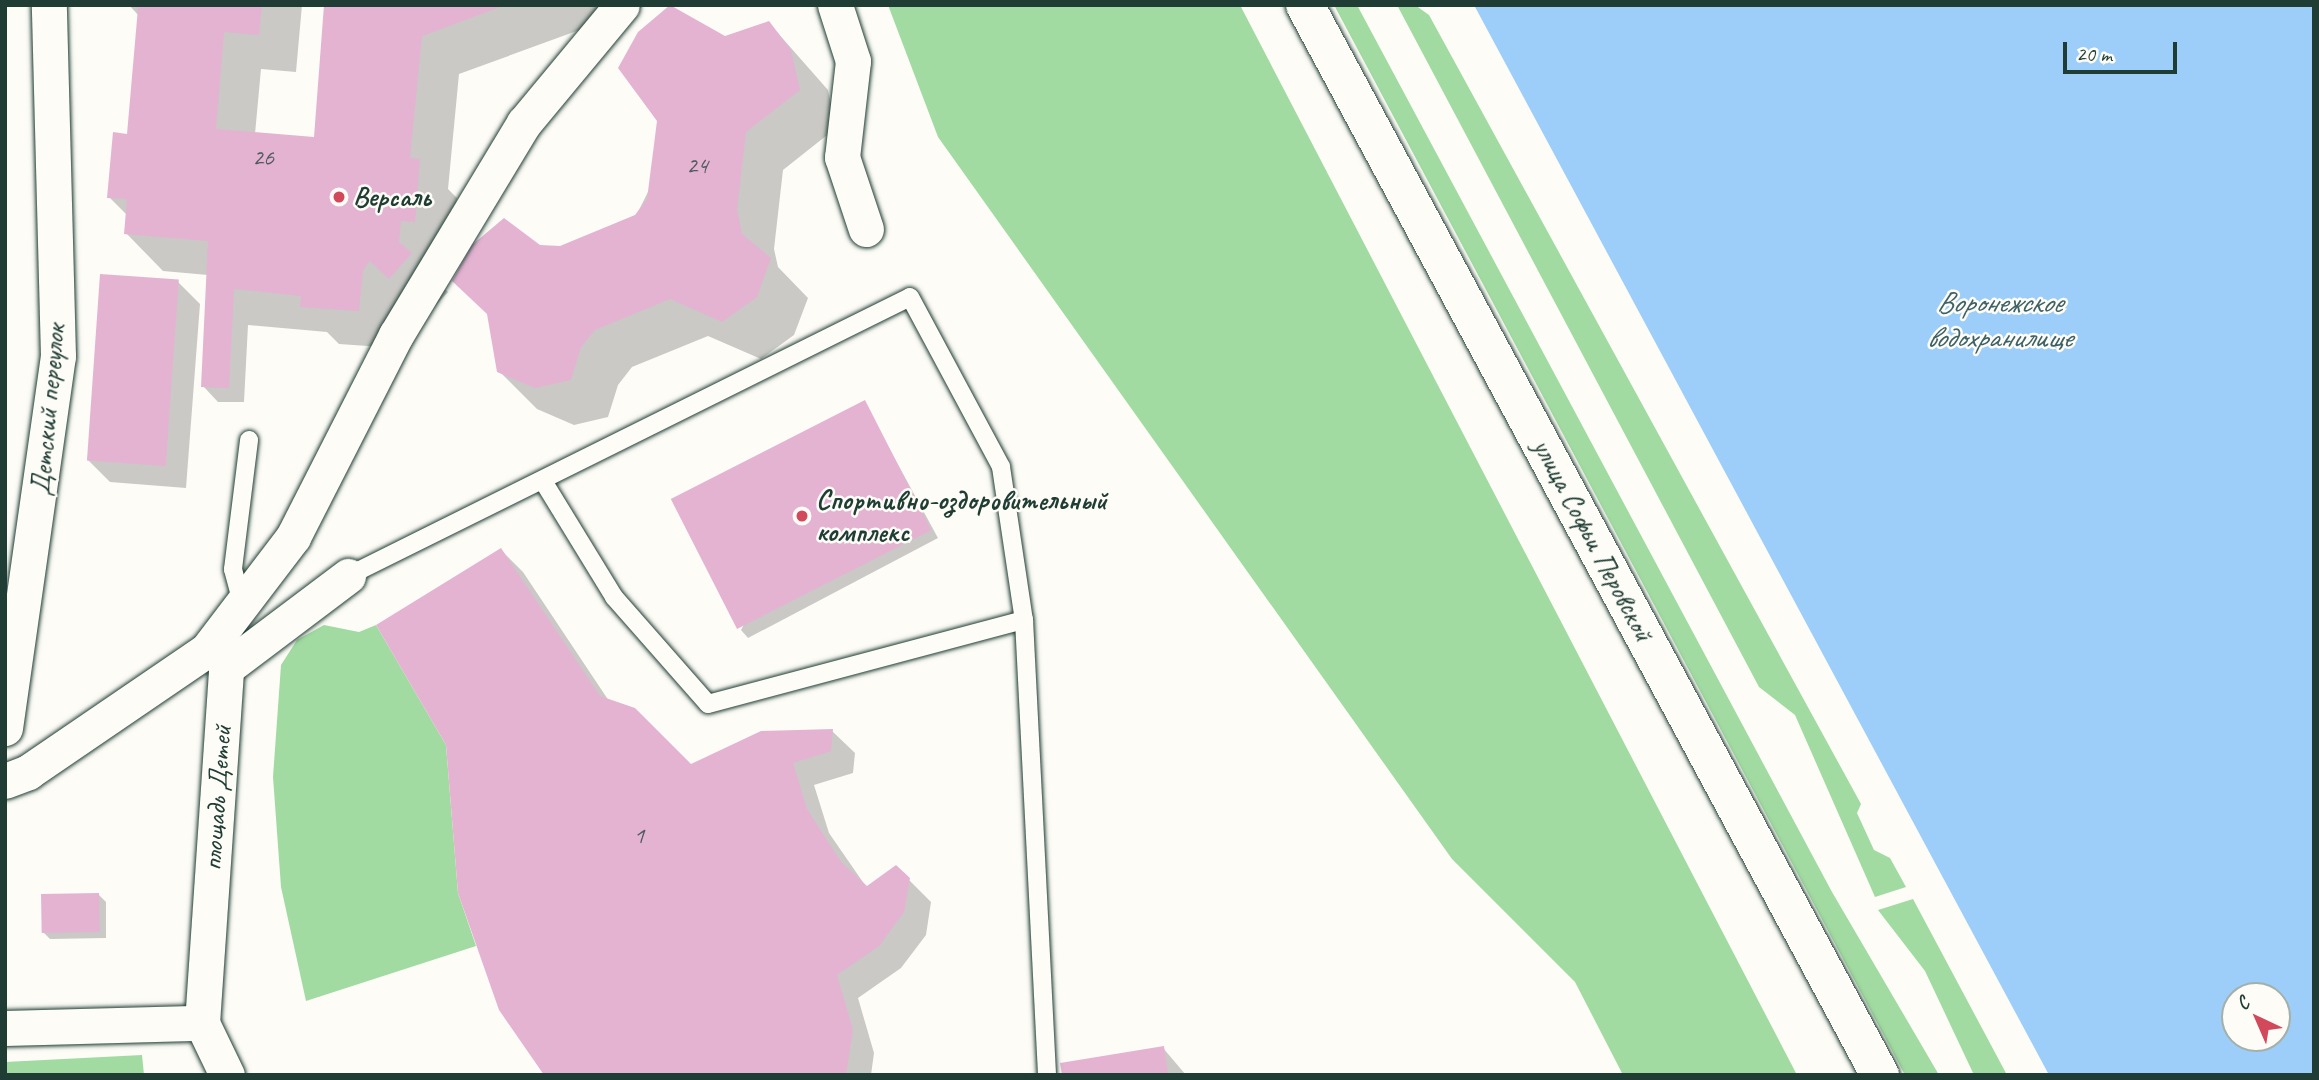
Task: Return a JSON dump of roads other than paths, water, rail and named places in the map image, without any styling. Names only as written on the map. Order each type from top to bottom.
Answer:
[{"type":"main road","name":"улица Софьи Перовской","points":[[1305,5],[1880,1075]]},
{"type":"street","name":"Детский переулок","points":[[6,726],[58,356],[49,5]]},
{"type":"street","points":[[5,781],[28,772],[207,650],[293,537],[396,335],[524,123],[622,5]]},
{"type":"street","points":[[835,5],[853,61],[842,157],[866,229]]},
{"type":"street","name":"площадь Детей","points":[[227,1075],[202,1023],[226,668],[348,576]]},
{"type":"street","points":[[5,1028],[202,1023]]},
{"type":"lane","points":[[348,576],[910,296],[1001,467],[1024,620],[1047,1075]]},
{"type":"lane","points":[[242,603],[233,569],[249,440]]},
{"type":"lane","points":[[543,481],[614,597],[708,704],[1024,620]]},
{"type":"water","name":"Воронежское водохранилище","points":[[1474,5],[2314,5],[2314,1075],[2049,1075]]},
{"type":"place","name":"Версаль","points":[[339,197]]},
{"type":"place","name":"Спортивно-оздоровительный комплекс","points":[[802,516]]}]
